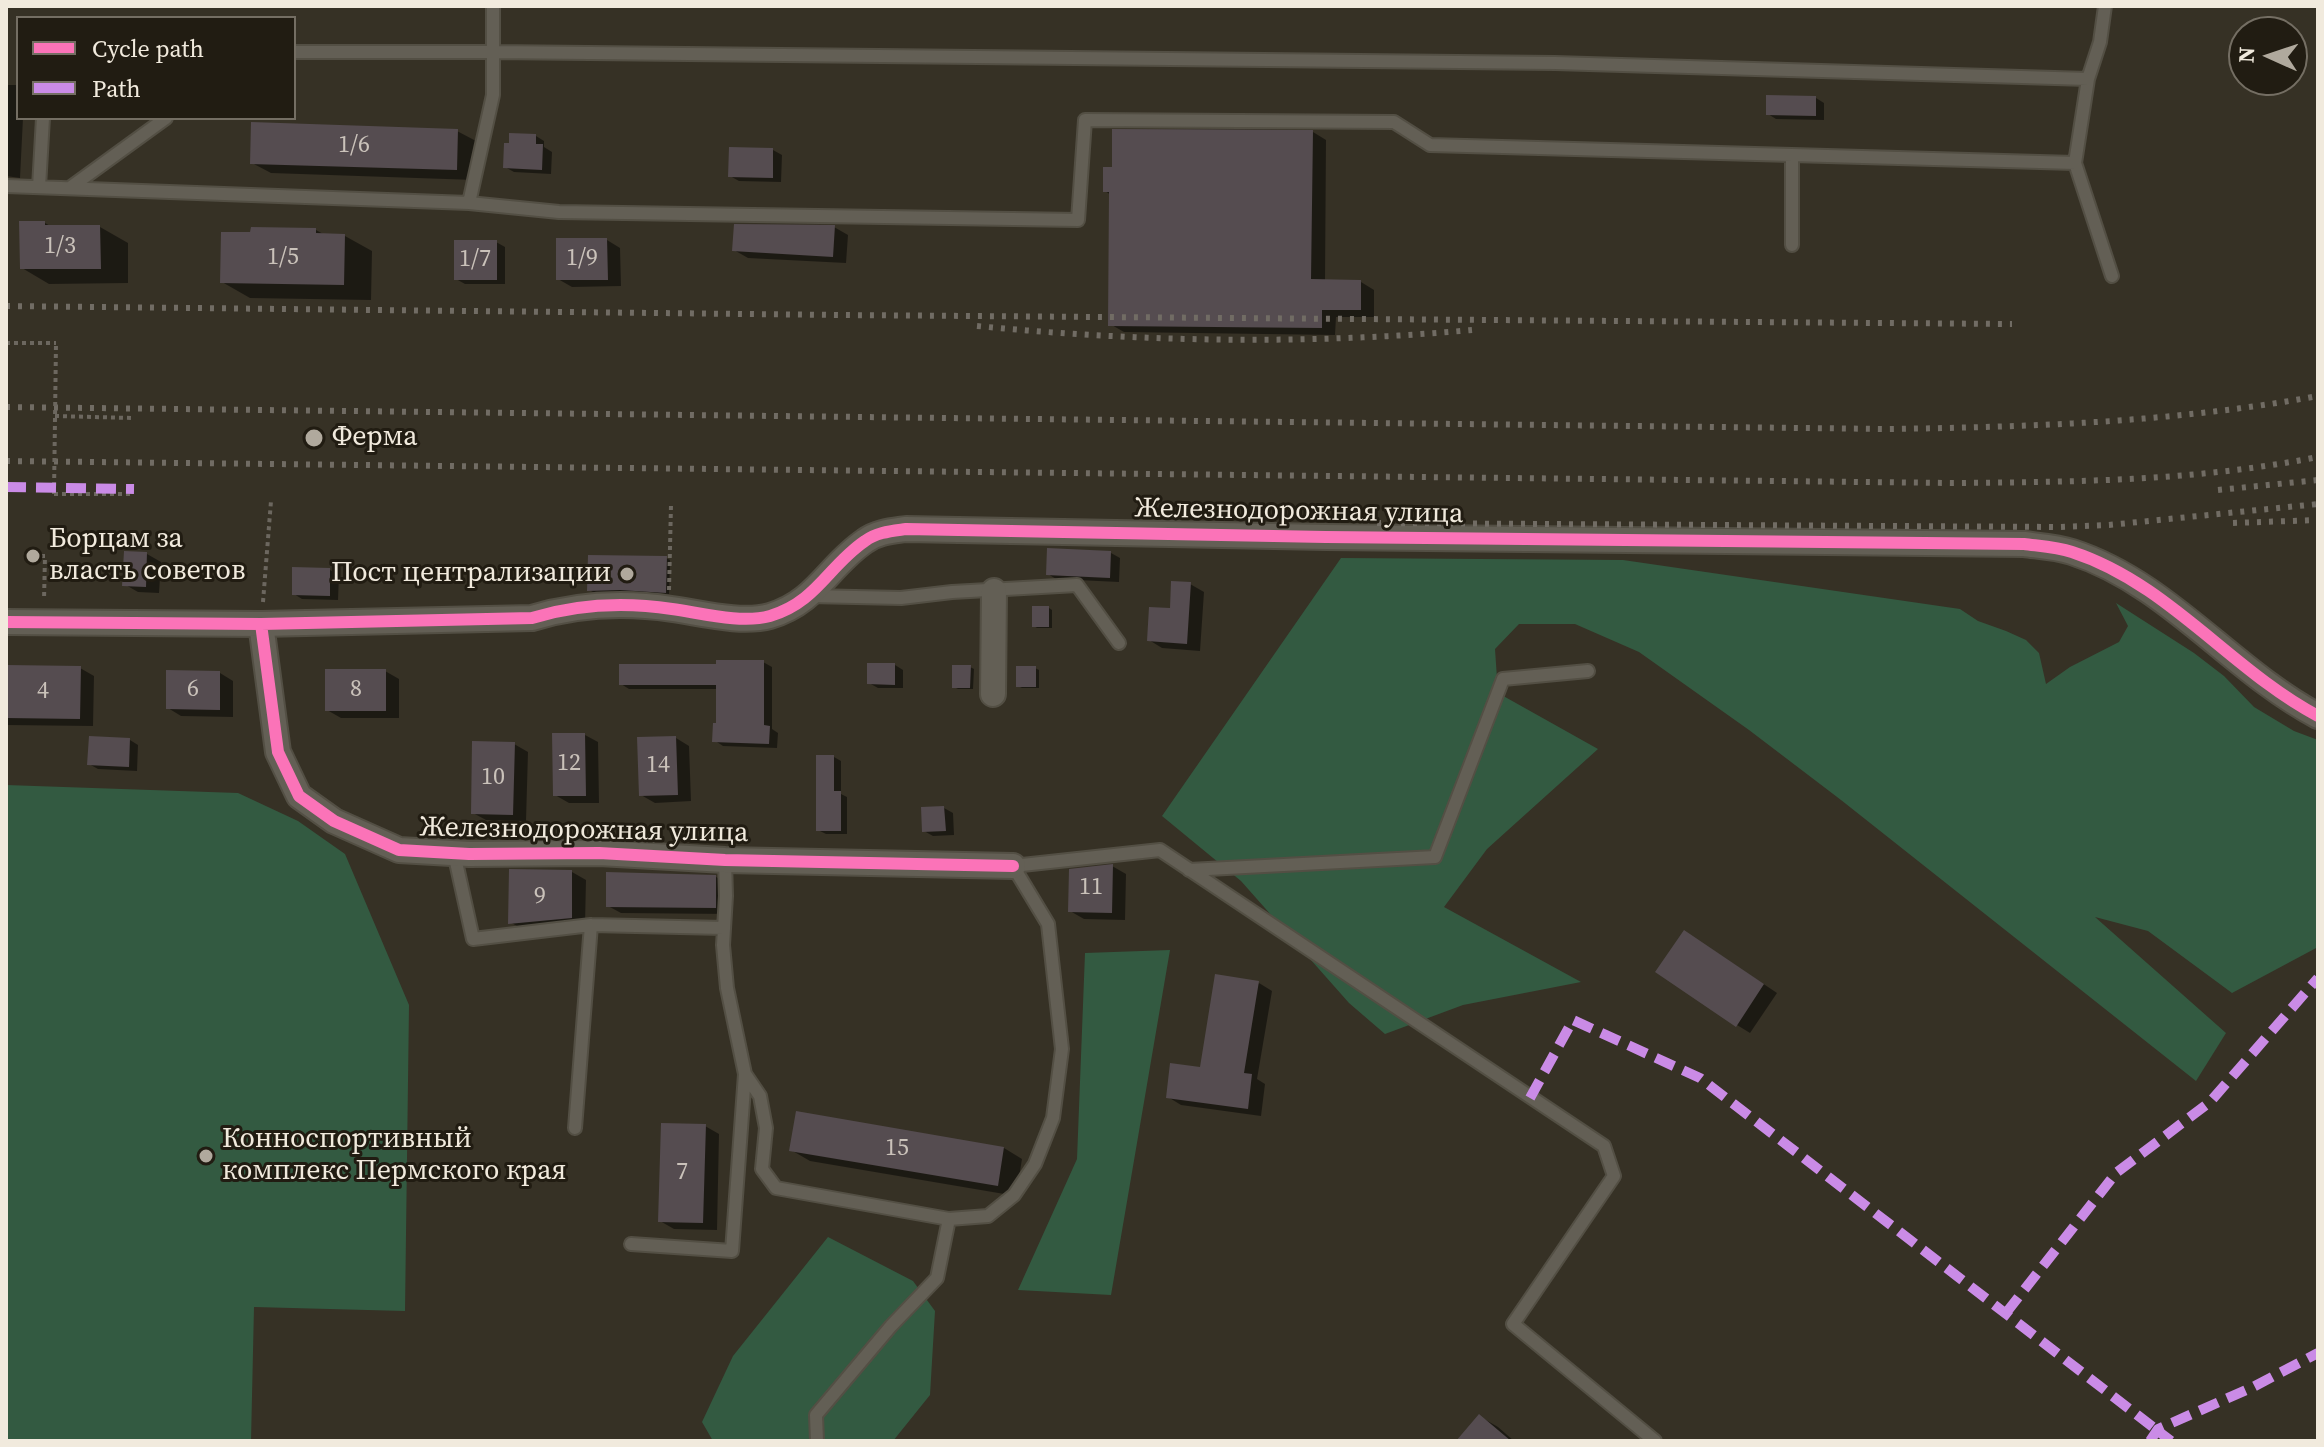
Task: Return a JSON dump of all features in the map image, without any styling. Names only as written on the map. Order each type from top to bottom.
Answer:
[{"type":"street","name":"Железнодорожная улица","points":[[6,622],[261,624],[532,618],[555,611],[613,604],[669,608],[730,618],[766,617],[792,608],[809,596],[866,539],[906,529],[2024,544],[2070,551],[2112,568],[2155,594],[2283,694],[2318,716]]},
{"type":"street","points":[[993,694],[994,591]]},
{"type":"street","name":"Железнодорожная улица","points":[[261,624],[278,752],[299,796],[334,821],[399,850],[1013,866]]},
{"type":"lane","points":[[469,203],[493,95],[493,6]]},
{"type":"lane","points":[[2105,6],[2100,42],[2088,79],[2075,163],[2112,276]]},
{"type":"lane","points":[[296,52],[1555,63],[2088,79]]},
{"type":"lane","points":[[39,187],[43,120]]},
{"type":"lane","points":[[71,187],[163,120]]},
{"type":"lane","points":[[6,186],[469,203],[559,212],[1078,220],[1085,120],[1394,122],[1430,145],[2075,163]]},
{"type":"lane","points":[[1792,155],[1792,245]]},
{"type":"lane","points":[[809,596],[901,598],[1077,585],[1119,643]]},
{"type":"lane","points":[[1189,870],[1435,857],[1503,679],[1588,671]]},
{"type":"lane","points":[[745,1074],[760,1096],[766,1128],[762,1169],[776,1188],[949,1219],[988,1216],[1014,1195],[1035,1164],[1053,1118],[1062,1049],[1048,924],[1013,866],[1160,850],[1604,1146],[1614,1176],[1513,1324],[1655,1441]]},
{"type":"lane","points":[[454,853],[473,939],[591,925],[724,928]]},
{"type":"lane","points":[[631,1244],[732,1251],[745,1074],[727,988],[723,945],[725,860]]},
{"type":"lane","points":[[575,1128],[591,925]]},
{"type":"lane","points":[[817,1441],[816,1415],[891,1326],[937,1278],[949,1219]]},
{"type":"path","points":[[6,343],[56,343],[54,494],[134,494]]},
{"type":"path","points":[[55,416],[132,418]]},
{"type":"path","points":[[261,624],[271,501]]},
{"type":"path","points":[[669,608],[671,505]]},
{"type":"path","points":[[33,556],[45,556],[43,622]]},
{"type":"green space","points":[[1341,558],[1623,560],[1960,609],[1978,621],[2026,640],[2039,653],[2046,684],[2070,667],[2119,642],[2128,626],[2116,603],[2194,653],[2224,676],[2254,707],[2294,731],[2318,740],[2318,947],[2232,993],[2148,931],[2095,917],[2226,1033],[2196,1081],[1841,800],[1639,652],[1575,624],[1519,624],[1495,649],[1498,693],[1598,749],[1487,849],[1444,907],[1581,982],[1463,1005],[1385,1034],[1349,1003],[1241,881],[1162,816]]},
{"type":"green space","name":"Конноспортивный комплекс Пермского края","points":[[6,785],[238,793],[298,821],[345,854],[409,1005],[405,1311],[254,1307],[251,1441],[6,1441]]},
{"type":"green space","points":[[1170,950],[1111,1295],[1018,1290],[1077,1159],[1085,953]]},
{"type":"green space","points":[[828,1237],[913,1281],[935,1311],[930,1395],[893,1441],[713,1441],[702,1422],[733,1356]]},
{"type":"building","points":[[1766,95],[1816,96],[1816,116],[1766,115]]},
{"type":"building","points":[[251,122],[458,129],[457,170],[250,164]]},
{"type":"building","points":[[1112,129],[1313,130],[1311,279],[1361,280],[1361,310],[1322,310],[1322,328],[1108,326],[1109,192],[1103,192],[1103,167],[1112,167]]},
{"type":"building","points":[[509,133],[536,134],[536,144],[543,144],[542,170],[503,168],[504,143],[509,143]]},
{"type":"building","points":[[729,147],[773,148],[773,178],[728,177]]},
{"type":"building","points":[[19,221],[45,221],[45,225],[100,225],[101,269],[20,269]]},
{"type":"building","points":[[734,224],[835,225],[833,257],[732,251]]},
{"type":"building","points":[[251,227],[316,228],[316,233],[345,234],[344,285],[220,283],[221,232],[250,232]]},
{"type":"building","points":[[556,238],[607,238],[608,280],[556,280]]},
{"type":"building","points":[[454,240],[497,240],[497,280],[454,280]]},
{"type":"building","points":[[1047,548],[1111,551],[1110,578],[1046,575]]},
{"type":"building","points":[[124,551],[147,552],[146,587],[122,586]]},
{"type":"building","name":"Пост централизации","points":[[588,555],[667,556],[666,593],[587,591]]},
{"type":"building","points":[[292,567],[330,568],[330,596],[292,595]]},
{"type":"building","points":[[1171,581],[1191,582],[1187,644],[1147,641],[1149,607],[1170,608]]},
{"type":"building","points":[[1032,606],[1049,606],[1049,627],[1032,627]]},
{"type":"building","points":[[716,660],[764,660],[764,725],[770,726],[769,744],[712,742],[713,723],[716,723],[716,685],[619,685],[619,664],[716,664]]},
{"type":"building","points":[[867,663],[895,663],[895,685],[867,684]]},
{"type":"building","points":[[6,665],[81,666],[80,719],[6,718]]},
{"type":"building","points":[[952,665],[971,665],[970,688],[952,688]]},
{"type":"building","points":[[1016,666],[1036,666],[1036,687],[1016,687]]},
{"type":"building","points":[[325,669],[386,669],[386,711],[325,711]]},
{"type":"building","points":[[166,670],[220,671],[220,710],[166,709]]},
{"type":"building","points":[[552,733],[585,733],[586,796],[553,796]]},
{"type":"building","points":[[89,736],[130,738],[129,767],[87,765]]},
{"type":"building","points":[[676,736],[678,795],[639,796],[637,737]]},
{"type":"building","points":[[472,741],[515,742],[513,815],[471,814]]},
{"type":"building","points":[[816,755],[834,755],[834,791],[841,791],[841,831],[816,831]]},
{"type":"building","points":[[944,806],[946,831],[922,832],[921,807]]},
{"type":"building","points":[[1113,864],[1112,913],[1068,912],[1069,869]]},
{"type":"building","points":[[509,869],[572,870],[572,918],[508,924]]},
{"type":"building","points":[[606,872],[716,875],[716,908],[606,907]]},
{"type":"building","points":[[1684,930],[1764,984],[1736,1027],[1655,972]]},
{"type":"building","points":[[1215,974],[1259,981],[1244,1073],[1252,1074],[1248,1109],[1166,1098],[1170,1063],[1200,1067]]},
{"type":"building","points":[[796,1111],[1004,1147],[998,1186],[789,1151]]},
{"type":"building","points":[[661,1123],[706,1124],[703,1223],[658,1222]]},
{"type":"building","points":[[1479,1414],[1511,1441],[1456,1441]]},
{"type":"railway","points":[[6,306],[2012,324]]},
{"type":"railway","points":[[977,326],[1224,340],[1348,338],[1472,330]]},
{"type":"railway","points":[[6,407],[1888,429],[2104,422],[2211,412],[2318,396]]},
{"type":"railway","points":[[6,461],[1952,483],[2181,476],[2318,457]]},
{"type":"railway","points":[[2218,490],[2318,480]]},
{"type":"railway","points":[[1377,523],[2059,527],[2109,525],[2318,504]]},
{"type":"railway","points":[[2233,523],[2318,520]]},
{"type":"marked path","points":[[6,487],[134,489]]},
{"type":"marked path","points":[[2006,1313],[2116,1173],[2210,1102],[2318,978]]},
{"type":"marked path","points":[[1530,1098],[1573,1020],[1700,1078],[2171,1441]]},
{"type":"marked path","points":[[2150,1441],[2158,1429],[2253,1387],[2318,1353]]},
{"type":"cycle path","points":[[6,622],[261,624],[532,618],[584,607],[619,605],[759,618],[786,610],[799,602],[870,538],[906,529],[2024,544],[2072,552],[2107,566],[2139,584],[2256,675],[2318,716]]},
{"type":"cycle path","points":[[261,624],[278,752],[299,796],[334,821],[399,850],[1013,866]]},
{"type":"place","name":"Ферма","points":[[314,438]]},
{"type":"place","name":"Борцам за власть советов","points":[[33,556]]},
{"type":"place","name":"Пост централизации","points":[[627,574]]},
{"type":"place","name":"Конноспортивный комплекс Пермского края","points":[[206,1156]]}]
